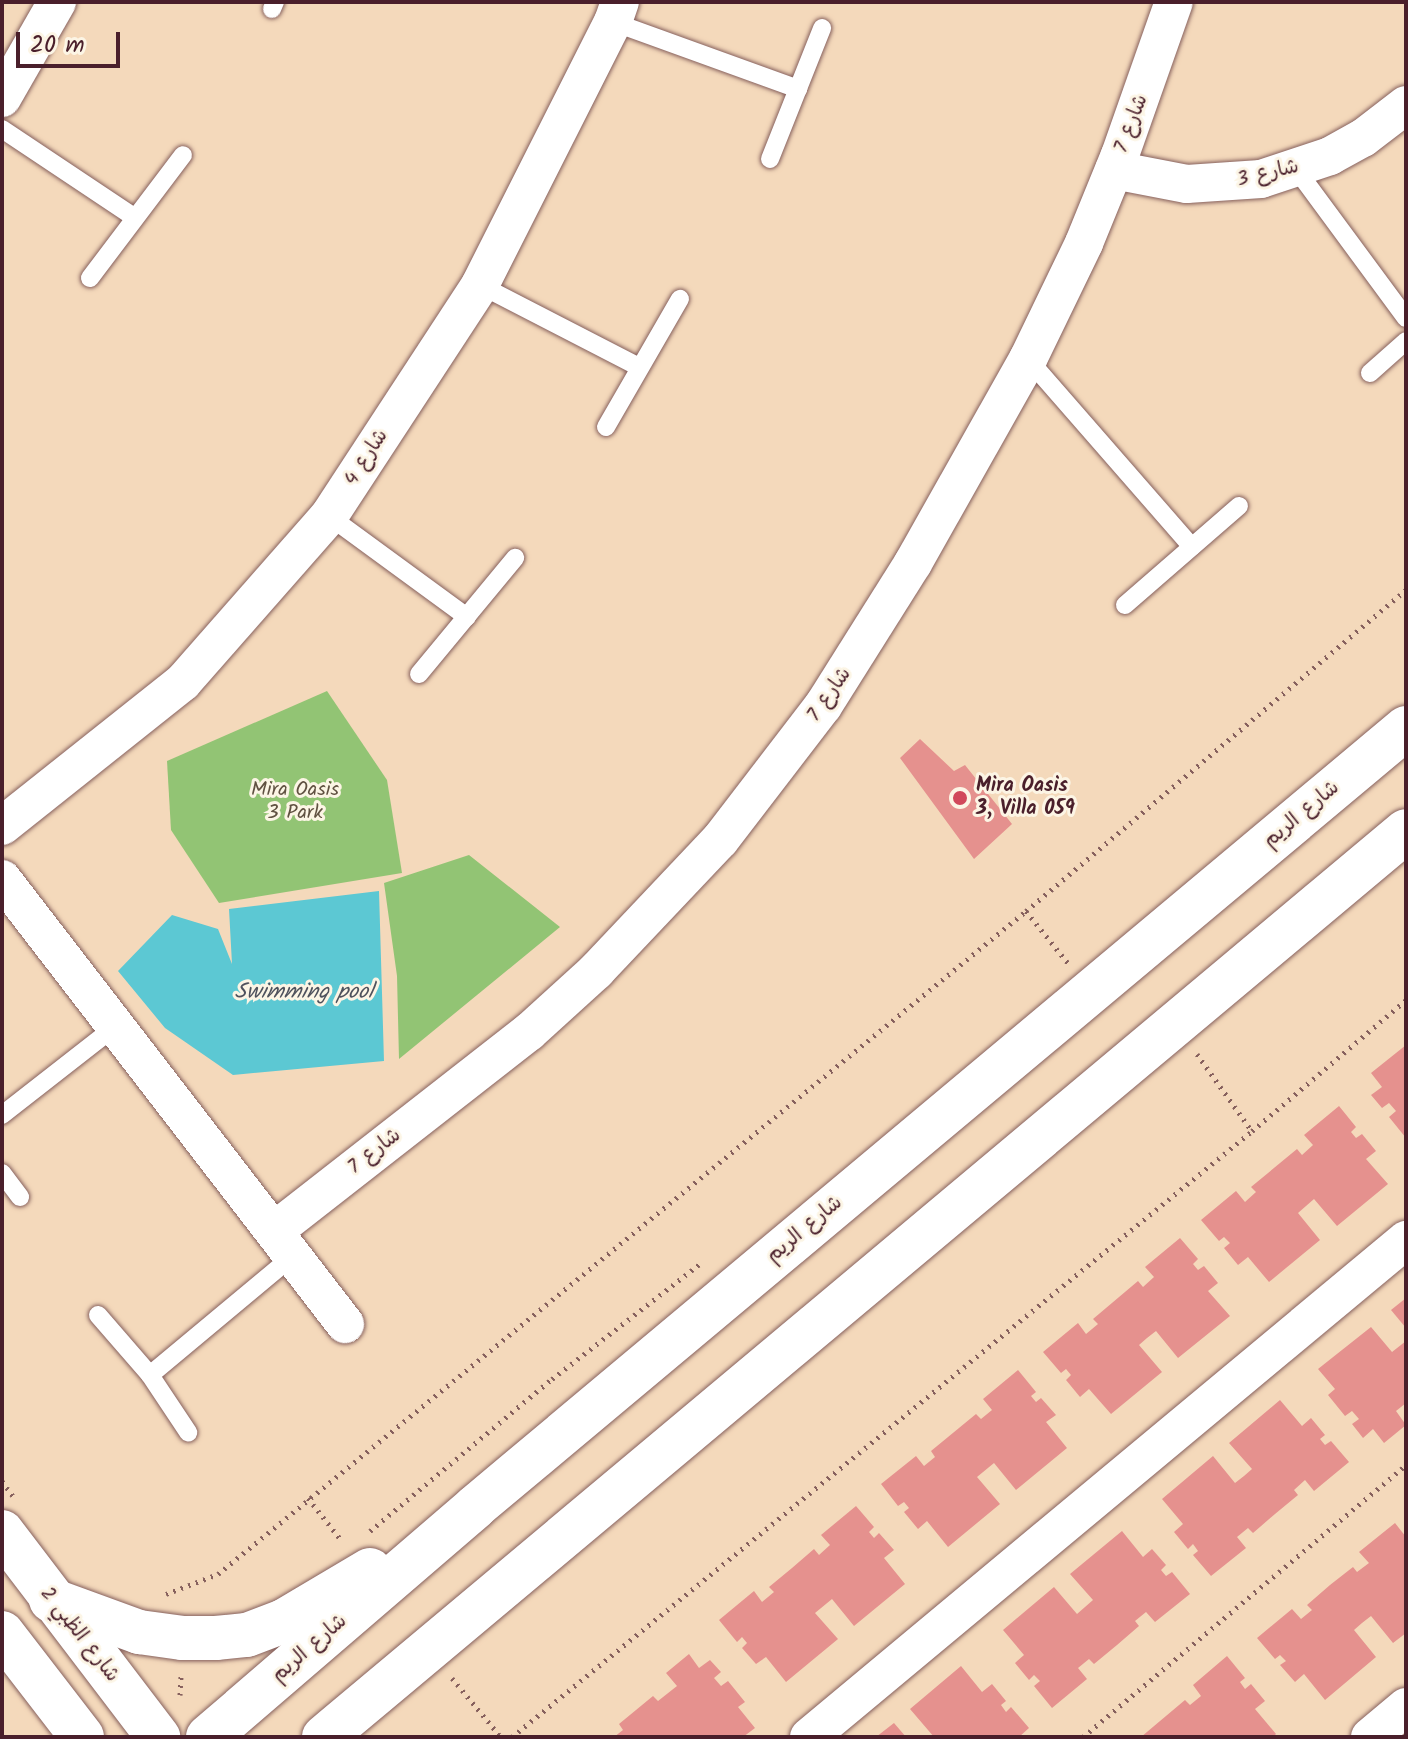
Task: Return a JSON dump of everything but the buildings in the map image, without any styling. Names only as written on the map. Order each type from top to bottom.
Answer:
[{"type":"street","points":[[2,98],[57,2]]},
{"type":"street","name":"شارع 7","points":[[283,1244],[596,971],[720,840],[823,706],[870,636],[1028,359],[1114,170],[1174,2]]},
{"type":"street","name":"شارع 4","points":[[2,826],[183,682],[329,516],[480,285],[616,12]]},
{"type":"street","name":"شارع 3","points":[[1114,170],[1187,184],[1224,184],[1296,169],[1363,138],[1406,105]]},
{"type":"street","name":"شارع الريم","points":[[208,1737],[475,1507],[1406,728]]},
{"type":"street","points":[[324,1737],[858,1294],[1406,831]]},
{"type":"street","points":[[2,879],[345,1324]]},
{"type":"street","points":[[809,1737],[1406,1240]]},
{"type":"street","points":[[51,1600],[139,1632],[182,1638],[247,1635],[284,1621],[475,1507]]},
{"type":"street","name":"شارع الظبي 2","points":[[11,1518],[51,1600],[158,1737]]},
{"type":"street","points":[[2,1633],[82,1737]]},
{"type":"street","points":[[362,1737],[385,1686]]},
{"type":"street","points":[[1370,1737],[1406,1707]]},
{"type":"lane","points":[[616,12],[798,89]]},
{"type":"lane","points":[[770,159],[822,28]]},
{"type":"lane","points":[[2,129],[134,217]]},
{"type":"lane","points":[[90,278],[183,155]]},
{"type":"lane","points":[[1296,169],[1406,318]]},
{"type":"lane","points":[[480,285],[639,367]]},
{"type":"lane","points":[[606,427],[680,299]]},
{"type":"lane","points":[[1370,373],[1406,341]]},
{"type":"lane","points":[[1028,359],[1192,547]]},
{"type":"lane","points":[[1125,605],[1239,506]]},
{"type":"lane","points":[[329,516],[467,617]]},
{"type":"lane","points":[[419,674],[515,558]]},
{"type":"lane","points":[[2,1115],[116,1026]]},
{"type":"lane","points":[[2,1173],[20,1197]]},
{"type":"lane","points":[[150,1375],[283,1244]]},
{"type":"lane","points":[[98,1315],[150,1375],[188,1432]]},
{"type":"path","points":[[162,1595],[218,1574],[1026,911],[1406,590]]},
{"type":"path","points":[[1026,911],[1074,970]]},
{"type":"path","points":[[512,1737],[1252,1131],[1406,1000]]},
{"type":"path","points":[[1083,1737],[1406,1465]]},
{"type":"path","points":[[2,1481],[11,1518]]},
{"type":"green space","name":"Mira Oasis 3 Park","points":[[327,691],[387,780],[402,873],[219,903],[171,830],[167,761]]},
{"type":"green space","points":[[469,855],[560,927],[399,1059],[397,976],[384,883]]},
{"type":"water","name":"Swimming pool","points":[[379,891],[384,1061],[233,1075],[165,1028],[118,971],[172,915],[218,929],[232,964],[229,909]]},
{"type":"place","name":"Mira Oasis 3, Villa 059","points":[[960,798]]}]
